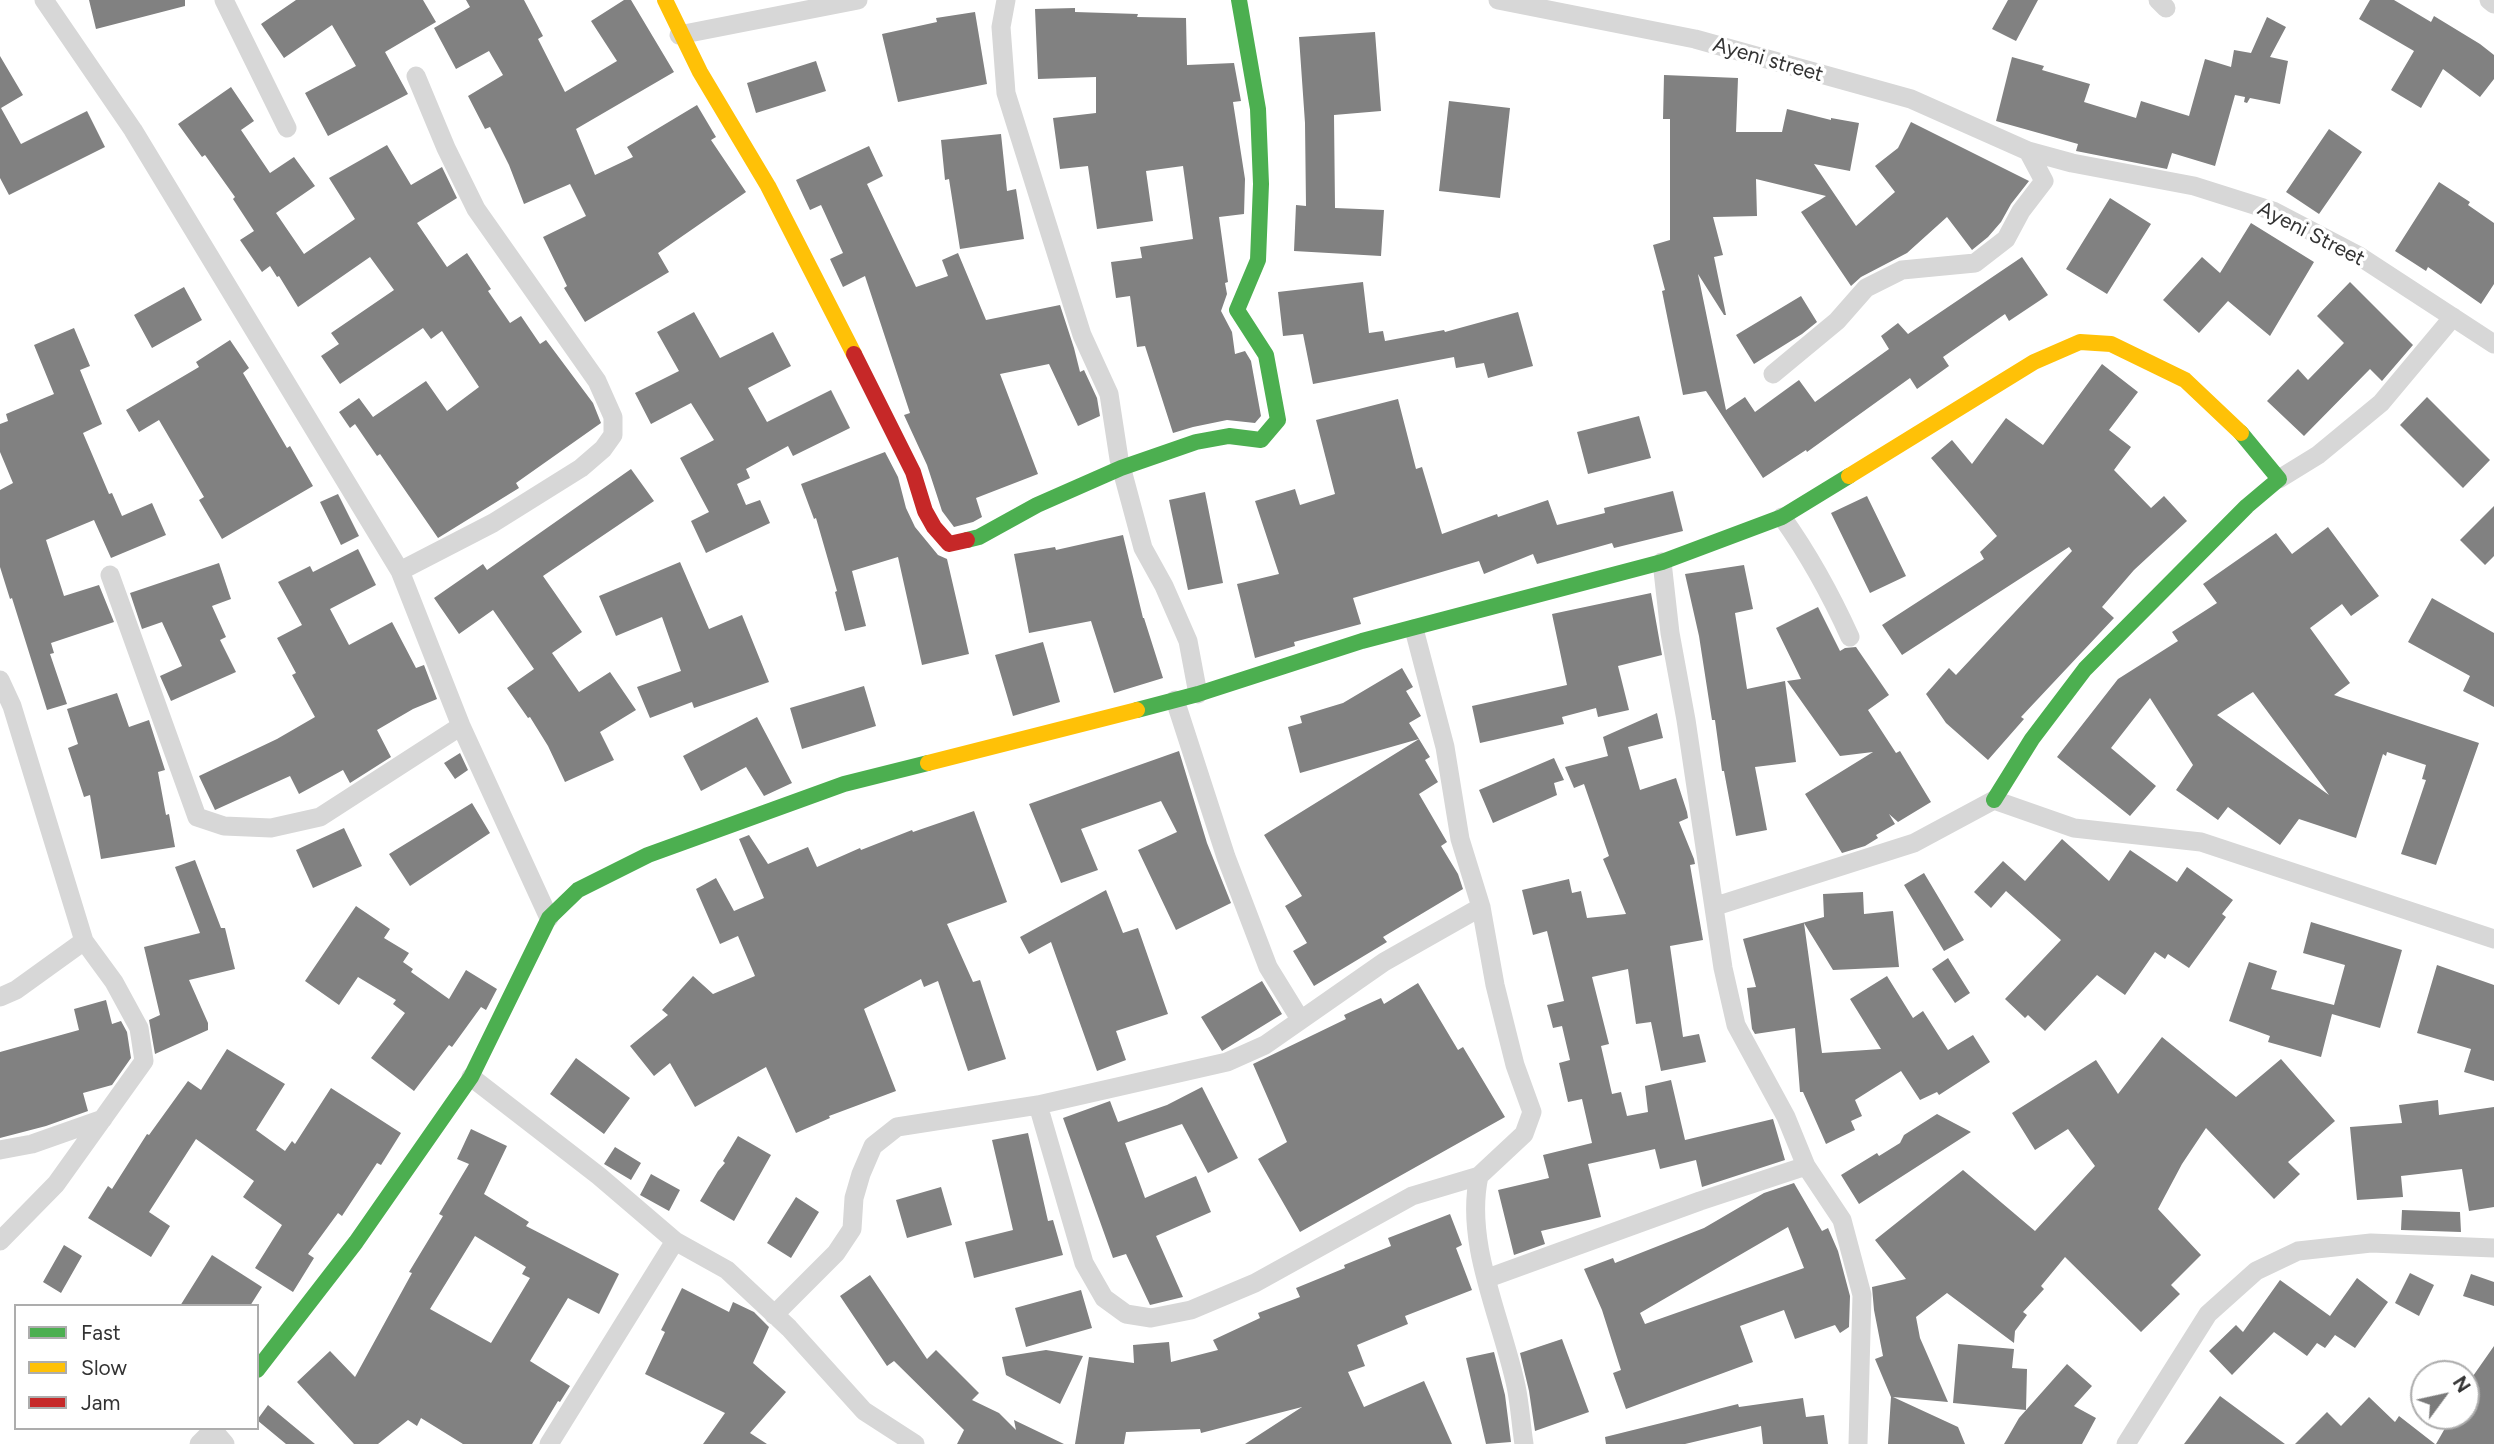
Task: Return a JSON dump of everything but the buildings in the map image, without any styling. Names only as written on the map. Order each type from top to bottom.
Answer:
[{"type":"street","points":[[44,0],[133,130],[400,571],[461,726],[549,918]]},
{"type":"street","points":[[665,0],[679,35],[767,185],[807,261],[913,472],[922,508],[932,528],[949,544],[979,537],[1037,505],[1122,468],[1196,442],[1229,436],[1261,440],[1278,420],[1266,355],[1237,310],[1258,260],[1261,184],[1258,109],[1239,0]]},
{"type":"street","points":[[679,35],[858,0]]},
{"type":"street","points":[[1006,0],[1001,27],[1006,93],[1082,335],[1109,394],[1122,468],[1143,548],[1164,586],[1188,641],[1198,694]]},
{"type":"street","name":"Ayeni street","points":[[1498,0],[1695,39],[1897,96],[2028,151]]},
{"type":"street","points":[[2489,0],[2494,4]]},
{"type":"street","points":[[226,1],[287,128]]},
{"type":"street","points":[[400,571],[493,523],[581,468],[603,449],[614,435],[614,417],[597,381],[476,209],[446,148],[416,76]]},
{"type":"street","points":[[1773,374],[1837,321],[1866,288],[1902,270],[1975,263],[2006,239],[2021,211],[2044,181],[2028,151]]},
{"type":"street","name":"Ayeni Street","points":[[2028,151],[2072,163],[2194,186],[2273,211],[2359,256],[2494,344]]},
{"type":"street","points":[[1716,906],[1914,843],[1994,800],[2032,739],[2085,669],[2247,506],[2279,479],[2318,455],[2381,403],[2453,317]]},
{"type":"street","points":[[259,1367],[356,1242],[471,1077],[549,918],[578,890],[648,855],[844,784],[1198,694],[1362,642],[1662,562],[1782,517],[2034,362],[2080,342],[2111,344],[2185,380],[2240,430],[2279,479]]},
{"type":"street","points":[[1782,517],[1833,600],[1850,637]]},
{"type":"street","points":[[1662,562],[1670,633],[1716,906],[1723,968],[1737,1025],[1786,1117],[1806,1167],[1842,1220],[1862,1296],[1858,1444]]},
{"type":"street","points":[[110,575],[197,817],[224,826],[271,828],[320,817],[461,726]]},
{"type":"street","points":[[1038,1105],[1084,1263],[1104,1298],[1126,1314],[1151,1318],[1191,1310],[1255,1283],[1412,1196],[1479,1176],[1524,1134],[1532,1112],[1515,1065],[1498,998],[1480,907],[1460,839],[1445,747],[1414,629]]},
{"type":"street","points":[[0,680],[6,709],[84,941],[114,982],[139,1028],[144,1061],[57,1184],[0,1241]]},
{"type":"street","points":[[1175,700],[1226,857],[1268,967],[1300,1019]]},
{"type":"street","points":[[1994,800],[2074,828],[2201,842],[2494,939]]},
{"type":"street","points":[[774,1315],[836,1253],[852,1228],[854,1198],[873,1146],[897,1127],[1038,1105],[1227,1062],[1265,1045],[1384,962],[1480,907]]},
{"type":"street","points":[[0,997],[16,990],[84,941]]},
{"type":"street","points":[[471,1077],[542,1130],[676,1241],[727,1270],[789,1328],[864,1411],[915,1444]]},
{"type":"street","points":[[0,1150],[32,1144],[103,1119]]},
{"type":"street","points":[[1488,1278],[1700,1201],[1806,1167]]},
{"type":"street","points":[[1479,1176],[1475,1197],[1476,1232],[1516,1386],[1524,1444]]},
{"type":"street","points":[[549,1444],[676,1241]]},
{"type":"street","points":[[2126,1444],[2208,1314],[2256,1271],[2298,1251],[2371,1243],[2494,1248]]},
{"type":"traffic: fast","points":[[967,540],[979,537],[1037,505],[1121,468],[1196,442],[1229,436],[1261,440],[1278,420],[1266,355],[1237,310],[1258,260],[1261,184],[1258,109],[1239,0]]},
{"type":"traffic: fast","points":[[1994,800],[2032,739],[2085,669],[2247,506],[2279,479],[2241,433]]},
{"type":"traffic: fast","points":[[1137,710],[1198,694],[1362,641],[1662,562],[1782,517],[1849,476]]},
{"type":"traffic: fast","points":[[259,1367],[356,1242],[471,1077],[549,918],[578,890],[648,855],[844,784],[928,763]]},
{"type":"traffic: slow","points":[[665,0],[700,72],[768,186],[854,354]]},
{"type":"traffic: slow","points":[[1849,476],[2034,362],[2080,342],[2111,344],[2185,380],[2241,433]]},
{"type":"traffic: slow","points":[[928,763],[1137,710]]},
{"type":"traffic: jam","points":[[854,354],[913,472],[925,511],[934,527],[949,544],[967,540]]}]
